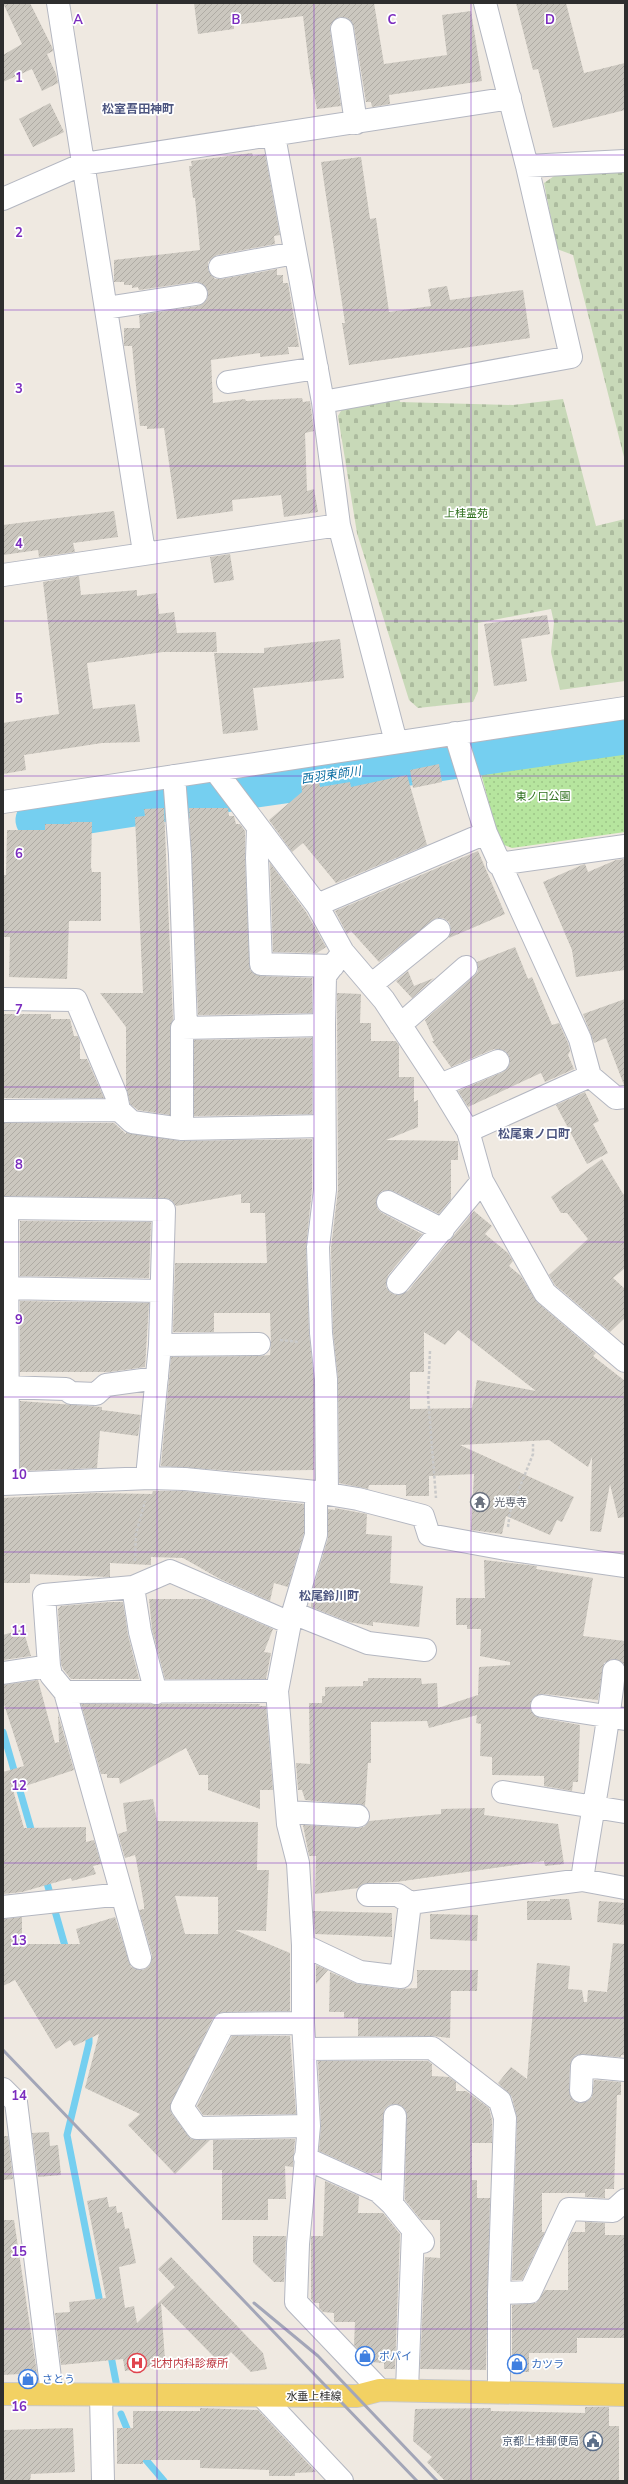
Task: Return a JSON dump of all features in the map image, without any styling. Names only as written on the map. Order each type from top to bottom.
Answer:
[{"type":"main road","name":"水垂上桂線","points":[[3,2394],[100,2396],[357,2396],[380,2390],[407,2390],[625,2395]]},
{"type":"street","points":[[58,3],[144,552]]},
{"type":"street","points":[[323,402],[571,356],[527,166],[485,3]]},
{"type":"street","points":[[342,29],[356,123]]},
{"type":"street","points":[[3,199],[83,164],[274,136],[510,98]]},
{"type":"street","points":[[274,136],[323,402],[339,525],[396,742]]},
{"type":"street","points":[[527,166],[625,161]]},
{"type":"street","points":[[220,266],[295,253]]},
{"type":"street","points":[[106,308],[196,294]]},
{"type":"street","points":[[228,382],[316,368]]},
{"type":"street","points":[[3,575],[144,552],[339,525]]},
{"type":"street","points":[[3,802],[175,792],[215,770],[396,742],[460,749],[625,708]]},
{"type":"street","points":[[460,749],[486,833],[498,864],[580,1039],[590,1076],[616,1098],[625,1097]]},
{"type":"street","points":[[215,770],[317,905],[338,959],[371,985],[440,1085],[468,1130],[482,1181],[545,1293],[620,1349]]},
{"type":"street","points":[[175,792],[186,1028]]},
{"type":"street","points":[[258,828],[257,858],[261,964],[338,959]]},
{"type":"street","points":[[317,905],[486,833]]},
{"type":"street","points":[[498,864],[625,846]]},
{"type":"street","points":[[371,985],[439,930]]},
{"type":"street","points":[[338,959],[325,976],[323,1126],[325,1190],[318,1247],[322,1344],[327,1393],[321,1493],[316,1535],[291,1618],[277,1691],[287,1812],[298,1863],[303,1945],[303,2023],[306,2049],[309,2126],[298,2244],[296,2302],[380,2390]]},
{"type":"street","points":[[400,1025],[466,967]]},
{"type":"street","points":[[3,999],[76,1000],[116,1095],[119,1110],[132,1122],[182,1129],[323,1126]]},
{"type":"street","points":[[182,1129],[182,1028],[324,1025]]},
{"type":"street","points":[[440,1085],[498,1061]]},
{"type":"street","points":[[468,1130],[590,1076]]},
{"type":"street","points":[[3,1111],[119,1110]]},
{"type":"street","points":[[398,1283],[482,1181]]},
{"type":"street","points":[[388,1202],[443,1230]]},
{"type":"street","points":[[150,1478],[148,1467],[160,1345],[164,1210],[5,1208],[5,1484],[150,1478],[321,1493],[358,1499],[423,1516],[429,1535],[506,1549],[625,1566]]},
{"type":"street","points":[[6,1288],[161,1291]]},
{"type":"street","points":[[160,1345],[259,1344]]},
{"type":"street","points":[[6,1387],[66,1390],[72,1393],[96,1394],[106,1385],[157,1378]]},
{"type":"street","points":[[140,1958],[65,1692],[51,1675],[49,1666],[44,1595],[133,1587],[170,1572],[291,1618],[368,1643],[425,1650]]},
{"type":"street","points":[[133,1587],[140,1632],[156,1693]]},
{"type":"street","points":[[3,1673],[49,1666]]},
{"type":"street","points":[[582,1880],[592,1806],[617,1718],[614,1671]]},
{"type":"street","points":[[65,1692],[156,1693],[277,1691]]},
{"type":"street","points":[[542,1706],[617,1718]]},
{"type":"street","points":[[503,1792],[625,1812]]},
{"type":"street","points":[[287,1812],[358,1816]]},
{"type":"street","points":[[368,1895],[398,1895],[410,1903],[582,1880],[625,1888]]},
{"type":"street","points":[[3,1907],[122,1894]]},
{"type":"street","points":[[303,1945],[360,1972],[401,1977],[410,1903]]},
{"type":"street","points":[[303,2023],[224,2024],[182,2107],[197,2128],[309,2126]]},
{"type":"street","points":[[306,2049],[432,2048],[500,2101],[505,2118],[499,2293],[499,2392]]},
{"type":"street","points":[[580,2091],[582,2066],[625,2070]]},
{"type":"street","points":[[3,2089],[16,2102],[12,2151],[52,2394]]},
{"type":"street","points":[[392,2204],[394,2116]]},
{"type":"street","points":[[305,2158],[378,2191],[392,2204],[419,2238],[407,2390]]},
{"type":"street","points":[[499,2293],[530,2292],[569,2210],[621,2208]]},
{"type":"street","points":[[100,2396],[103,2481]]},
{"type":"street","points":[[262,2396],[339,2479]]},
{"type":"path","points":[[259,1344],[267,1339],[322,1344]]},
{"type":"path","points":[[423,1516],[436,1505],[437,1494],[428,1396],[430,1351]]},
{"type":"path","points":[[506,1549],[510,1512],[533,1454],[533,1444]]},
{"type":"path","points":[[133,1587],[136,1534],[150,1478]]},
{"type":"green space","points":[[625,172],[625,461],[573,255],[557,249],[544,183],[557,174]]},
{"type":"green space","name":"上桂霊苑","points":[[399,397],[400,402],[513,405],[563,399],[596,526],[625,519],[625,681],[560,690],[551,652],[554,623],[551,609],[478,623],[478,691],[473,702],[418,708],[409,700],[357,533],[338,416],[345,404]]},
{"type":"green space","name":"東ノ口公園","points":[[625,737],[625,832],[512,848],[499,843],[478,761],[480,757]]},
{"type":"building","points":[[3,3],[30,3],[52,47],[53,51],[47,54],[56,74],[58,83],[42,91],[32,69],[3,82],[3,55],[22,44]]},
{"type":"building","points":[[194,3],[374,3],[384,64],[447,55],[442,15],[471,11],[482,81],[389,95],[390,104],[372,107],[371,102],[366,102],[354,27],[347,18],[340,17],[331,24],[330,30],[341,106],[317,109],[310,74],[303,16],[234,25],[234,29],[198,34]]},
{"type":"building","points":[[516,3],[566,3],[584,73],[625,63],[625,110],[553,128],[538,69],[533,70]]},
{"type":"building","points":[[50,103],[64,132],[33,147],[19,119]]},
{"type":"building","points":[[252,153],[253,156],[265,154],[280,235],[274,236],[275,244],[217,255],[208,262],[208,270],[215,279],[222,279],[277,269],[277,275],[283,275],[283,283],[288,283],[299,347],[288,347],[289,354],[260,357],[260,353],[211,360],[213,403],[245,399],[246,401],[302,398],[303,402],[310,401],[314,431],[305,433],[307,491],[314,489],[318,512],[284,517],[281,495],[232,500],[233,511],[177,519],[164,428],[147,429],[147,426],[140,426],[132,346],[124,346],[124,328],[140,328],[139,315],[198,306],[207,299],[208,292],[201,283],[194,282],[139,290],[138,287],[132,288],[132,285],[124,285],[124,282],[114,282],[114,260],[200,250],[195,198],[193,198],[189,166],[192,166],[191,161]]},
{"type":"building","points":[[361,157],[370,219],[376,218],[389,312],[431,306],[428,289],[447,286],[450,300],[523,290],[530,338],[349,365],[342,323],[345,323],[321,162]]},
{"type":"building","points":[[114,511],[118,537],[73,543],[75,552],[39,557],[38,550],[3,555],[3,525]]},
{"type":"building","points":[[230,554],[234,580],[214,583],[210,557]]},
{"type":"building","points":[[79,576],[81,595],[137,590],[137,596],[157,593],[159,614],[174,612],[177,633],[216,632],[217,652],[163,652],[87,663],[93,709],[135,704],[140,742],[102,743],[24,755],[26,770],[3,774],[3,723],[59,714],[43,582]]},
{"type":"building","points":[[547,615],[550,634],[521,639],[527,681],[494,686],[484,624]]},
{"type":"building","points":[[340,639],[344,678],[253,688],[258,730],[223,734],[214,653],[264,653],[264,648]]},
{"type":"building","points":[[439,764],[442,782],[413,788],[410,770]]},
{"type":"building","points":[[407,775],[427,845],[336,883],[303,843],[292,852],[269,820],[302,792],[301,783],[319,780],[320,787],[350,782],[351,787]]},
{"type":"building","points":[[164,808],[173,1020],[170,1028],[170,1115],[138,1110],[130,1104],[126,1086],[126,1027],[100,993],[143,993],[135,817],[145,816],[144,809]]},
{"type":"building","points":[[189,808],[228,808],[229,816],[234,816],[236,824],[240,824],[245,831],[250,970],[261,976],[312,978],[312,1013],[198,1015]]},
{"type":"building","points":[[70,822],[92,822],[91,867],[92,872],[101,872],[101,921],[69,921],[67,979],[9,977],[10,937],[3,937],[3,875],[6,875],[7,830],[45,830],[45,824],[70,824]]},
{"type":"building","points":[[478,851],[505,914],[449,938],[451,928],[449,922],[443,918],[437,918],[379,962],[351,931],[347,934],[335,911]]},
{"type":"building","points":[[625,859],[625,970],[576,977],[572,950],[543,882],[585,864],[588,872],[616,860]]},
{"type":"building","points":[[270,863],[306,912],[326,947],[317,953],[273,952]]},
{"type":"building","points":[[515,947],[528,979],[532,977],[552,1025],[559,1023],[568,1043],[570,1051],[568,1055],[574,1069],[545,1082],[541,1073],[468,1107],[458,1091],[503,1072],[510,1063],[509,1056],[505,1051],[494,1049],[451,1067],[432,1041],[434,1041],[425,1020],[474,976],[478,971],[477,962]]},
{"type":"building","points":[[408,971],[414,986],[434,978],[412,998],[396,981]]},
{"type":"building","points":[[337,993],[361,994],[360,1023],[371,1023],[371,1041],[396,1041],[399,1045],[399,1077],[414,1077],[414,1102],[418,1100],[418,1127],[386,1140],[458,1141],[458,1160],[451,1160],[451,1199],[439,1214],[393,1191],[382,1191],[377,1197],[377,1208],[382,1213],[422,1234],[388,1275],[386,1287],[390,1292],[396,1295],[408,1291],[474,1211],[492,1226],[485,1234],[508,1253],[513,1261],[509,1266],[521,1276],[537,1302],[596,1353],[593,1356],[625,1381],[625,1517],[618,1518],[610,1484],[601,1532],[590,1531],[592,1457],[588,1467],[549,1440],[460,1445],[574,1497],[562,1522],[557,1520],[550,1535],[506,1516],[502,1534],[471,1530],[474,1474],[429,1476],[429,1496],[406,1496],[406,1485],[369,1485],[368,1489],[339,1483],[338,1379],[333,1332],[331,1248],[338,1190]],"holes":[[[458,1330],[536,1391],[477,1380],[472,1408],[410,1409],[410,1372],[424,1372],[424,1332],[445,1345]]]},
{"type":"building","points":[[625,999],[624,1085],[606,1038],[594,1043],[583,1014]]},
{"type":"building","points":[[3,1014],[51,1014],[51,1019],[70,1019],[74,1036],[78,1036],[80,1041],[80,1059],[87,1059],[104,1098],[3,1098]]},
{"type":"building","points":[[312,1038],[312,1114],[194,1116],[194,1040]]},
{"type":"building","points":[[585,1092],[599,1121],[593,1124],[608,1153],[587,1164],[556,1105]]},
{"type":"building","points":[[3,1123],[114,1123],[126,1134],[126,1132],[182,1141],[312,1139],[312,1189],[306,1247],[309,1333],[314,1380],[314,1470],[235,1471],[161,1466],[171,1357],[270,1355],[271,1344],[270,1313],[214,1313],[214,1332],[173,1332],[175,1263],[267,1263],[265,1213],[250,1213],[250,1203],[241,1203],[241,1194],[176,1206],[171,1200],[164,1198],[3,1196]]},
{"type":"building","points":[[602,1159],[625,1197],[625,1268],[613,1278],[625,1289],[625,1318],[610,1332],[555,1285],[549,1275],[588,1239],[567,1213],[561,1213],[551,1197]]},
{"type":"building","points":[[20,1221],[151,1222],[149,1278],[20,1276]]},
{"type":"building","points":[[20,1301],[149,1303],[145,1367],[109,1372],[20,1372]]},
{"type":"building","points":[[20,1401],[102,1407],[102,1410],[141,1415],[138,1436],[100,1431],[97,1468],[20,1471]]},
{"type":"building","points":[[153,1491],[184,1491],[304,1504],[304,1533],[288,1587],[274,1583],[270,1601],[220,1579],[183,1558],[151,1557],[151,1565],[110,1563],[110,1577],[30,1574],[30,1583],[3,1583],[3,1498],[96,1493],[152,1494]]},
{"type":"building","points":[[335,1508],[367,1514],[366,1534],[392,1536],[390,1583],[423,1586],[419,1627],[373,1622],[373,1626],[349,1622],[311,1607],[312,1592],[328,1538],[328,1509],[335,1510]]},
{"type":"building","points":[[484,1560],[537,1566],[536,1569],[593,1578],[583,1636],[625,1641],[625,1665],[615,1659],[604,1663],[598,1700],[544,1694],[533,1698],[530,1704],[531,1711],[540,1718],[580,1725],[578,1782],[573,1782],[572,1791],[544,1786],[544,1776],[492,1775],[492,1757],[480,1756],[481,1724],[476,1723],[477,1715],[429,1728],[427,1721],[371,1722],[371,1763],[368,1763],[365,1806],[305,1800],[302,1790],[298,1790],[296,1763],[310,1764],[309,1703],[322,1703],[322,1696],[325,1696],[325,1687],[363,1686],[363,1681],[368,1681],[368,1678],[421,1678],[422,1684],[437,1683],[438,1708],[478,1695],[479,1667],[510,1665],[510,1662],[480,1656],[481,1629],[467,1629],[467,1625],[456,1625],[456,1598],[485,1598]]},
{"type":"building","points":[[149,1599],[204,1599],[273,1629],[264,1652],[271,1653],[266,1679],[165,1679],[152,1629]]},
{"type":"building","points":[[123,1602],[128,1635],[139,1679],[71,1679],[61,1664],[58,1609],[61,1606]]},
{"type":"building","points":[[23,1629],[31,1656],[3,1660],[3,1635]]},
{"type":"building","points":[[38,1680],[55,1743],[59,1742],[58,1714],[74,1770],[13,1790],[24,1828],[86,1827],[86,1842],[94,1840],[101,1864],[93,1866],[96,1874],[72,1881],[71,1878],[22,1892],[3,1894],[3,1772],[24,1766],[3,1701],[3,1685]]},
{"type":"building","points":[[81,1704],[260,1704],[259,1706],[266,1706],[273,1790],[260,1790],[260,1809],[208,1790],[208,1775],[199,1775],[186,1748],[120,1784],[119,1778],[107,1778],[107,1774],[101,1774]]},
{"type":"building","points":[[153,1799],[157,1821],[258,1822],[257,1870],[269,1870],[266,1931],[235,1930],[290,1953],[290,2011],[224,2012],[217,2014],[213,2018],[170,2108],[172,2114],[191,2139],[210,2140],[175,2174],[128,2125],[140,2114],[85,2088],[99,2034],[74,2046],[70,2040],[56,2049],[15,1980],[3,1986],[3,1919],[22,1917],[22,1944],[80,1944],[76,1929],[115,1917],[131,1967],[143,1970],[149,1966],[152,1955],[139,1910],[144,1909],[144,1905],[136,1859],[135,1855],[125,1858],[118,1834],[127,1831],[123,1803]],"holes":[[[175,1896],[218,1897],[218,1934],[185,1934]]]},
{"type":"building","points":[[485,1808],[484,1815],[558,1824],[564,1864],[545,1866],[544,1861],[396,1882],[368,1883],[358,1888],[315,1894],[316,1856],[309,1856],[303,1825],[358,1828],[364,1827],[369,1821],[441,1814],[441,1809]]},
{"type":"building","points":[[550,1899],[569,1899],[572,1920],[527,1920],[527,1901],[550,1901]]},
{"type":"building","points":[[599,1901],[625,1903],[625,1925],[597,1922]]},
{"type":"building","points":[[313,1911],[392,1913],[392,1937],[315,1934]]},
{"type":"building","points":[[430,1914],[478,1915],[477,1941],[430,1939]]},
{"type":"building","points":[[613,1943],[625,1944],[625,2055],[621,2055],[621,2057],[576,2055],[570,2065],[569,2090],[574,2101],[581,2103],[592,2097],[594,2080],[621,2082],[621,2095],[617,2095],[614,2189],[605,2189],[605,2198],[585,2197],[585,2193],[542,2193],[542,2232],[545,2232],[522,2280],[512,2280],[517,2118],[512,2097],[498,2083],[511,2067],[527,2079],[537,1963],[570,1966],[568,1989],[582,1990],[584,2002],[587,2002],[588,1990],[607,1992]]},
{"type":"building","points":[[316,1965],[328,1970],[316,1984]]},
{"type":"building","points":[[417,1970],[478,1970],[477,1991],[451,1991],[450,2038],[432,2036],[358,2036],[358,2018],[344,2018],[344,2012],[329,2012],[330,1972],[358,1984],[399,1989],[417,1988]]},
{"type":"building","points":[[232,2036],[290,2036],[296,2114],[203,2115],[197,2106]]},
{"type":"building","points":[[318,2061],[428,2061],[432,2064],[432,2076],[449,2077],[456,2082],[456,2091],[466,2091],[489,2108],[492,2120],[492,2143],[472,2143],[472,2180],[477,2180],[477,2198],[490,2198],[486,2370],[420,2369],[425,2257],[440,2258],[440,2220],[421,2220],[405,2200],[406,2110],[396,2104],[389,2105],[384,2110],[381,2173],[368,2173],[319,2151],[321,2125]]},
{"type":"building","points":[[49,2132],[50,2146],[58,2145],[61,2175],[38,2177],[32,2133]]},
{"type":"building","points":[[3,2136],[8,2136],[13,2179],[3,2180]]},
{"type":"building","points":[[295,2139],[293,2167],[285,2166],[286,2199],[268,2199],[268,2220],[222,2220],[222,2170],[213,2170],[213,2140]]},
{"type":"building","points":[[325,2181],[359,2196],[358,2213],[383,2213],[400,2234],[395,2369],[384,2369],[384,2363],[370,2362],[354,2345],[355,2322],[334,2322],[334,2313],[323,2312],[319,2308],[319,2303],[314,2303],[311,2299],[311,2236],[323,2236]]},
{"type":"building","points":[[107,2197],[109,2207],[116,2206],[117,2213],[122,2212],[125,2229],[129,2228],[136,2263],[119,2267],[125,2308],[134,2306],[137,2323],[175,2287],[158,2269],[171,2257],[263,2353],[267,2369],[251,2372],[231,2352],[220,2363],[161,2303],[165,2360],[152,2361],[152,2366],[125,2371],[123,2359],[61,2365],[55,2313],[70,2312],[69,2302],[106,2298],[87,2201]]},
{"type":"building","points":[[3,2220],[14,2220],[37,2373],[3,2375]]},
{"type":"building","points":[[585,2222],[605,2223],[605,2235],[624,2235],[625,2338],[577,2338],[577,2353],[529,2353],[529,2372],[517,2372],[512,2368],[512,2305],[536,2303],[545,2290],[568,2290],[568,2240],[572,2232],[585,2232]]},
{"type":"building","points":[[253,2236],[286,2236],[284,2282],[274,2282],[253,2262]]},
{"type":"building","points":[[585,2407],[609,2407],[609,2426],[619,2426],[619,2481],[445,2481],[427,2462],[432,2457],[413,2441],[415,2409],[491,2408],[491,2411],[585,2413]]},
{"type":"building","points":[[200,2408],[258,2410],[316,2472],[295,2473],[295,2476],[269,2476],[269,2470],[200,2468],[200,2460],[143,2460],[143,2464],[117,2464],[117,2428],[133,2428],[133,2411],[200,2411]]},
{"type":"building","points":[[73,2428],[75,2472],[31,2474],[30,2481],[3,2481],[4,2430]]},
{"type":"waterway","name":"西羽束師川","points":[[37,820],[256,786],[625,733]]},
{"type":"waterway","points":[[3,1732],[33,1836]]},
{"type":"waterway","points":[[45,1876],[67,1953]]},
{"type":"waterway","points":[[89,2030],[89,2043],[67,2135],[101,2308]]},
{"type":"waterway","points":[[110,2351],[116,2382]]},
{"type":"waterway","points":[[121,2414],[130,2436]]},
{"type":"waterway","points":[[140,2453],[164,2481]]},
{"type":"railway","points":[[3,2050],[417,2481]]},
{"type":"railway","points":[[254,2303],[318,2356],[437,2481]]},
{"type":"place","name":"光専寺","points":[[480,1502]]},
{"type":"place","name":"ポパイ","points":[[365,2356]]},
{"type":"place","name":"北村内科診療所","points":[[137,2363]]},
{"type":"place","name":"カツラ","points":[[517,2364]]},
{"type":"place","name":"さとう","points":[[28,2379]]},
{"type":"place","name":"京都上桂郵便局","points":[[593,2441]]},
{"type":"district","name":"松室吾田神町","points":[[138,109]]},
{"type":"district","name":"松尾東ノ口町","points":[[534,1134]]},
{"type":"district","name":"松尾鈴川町","points":[[329,1596]]}]
